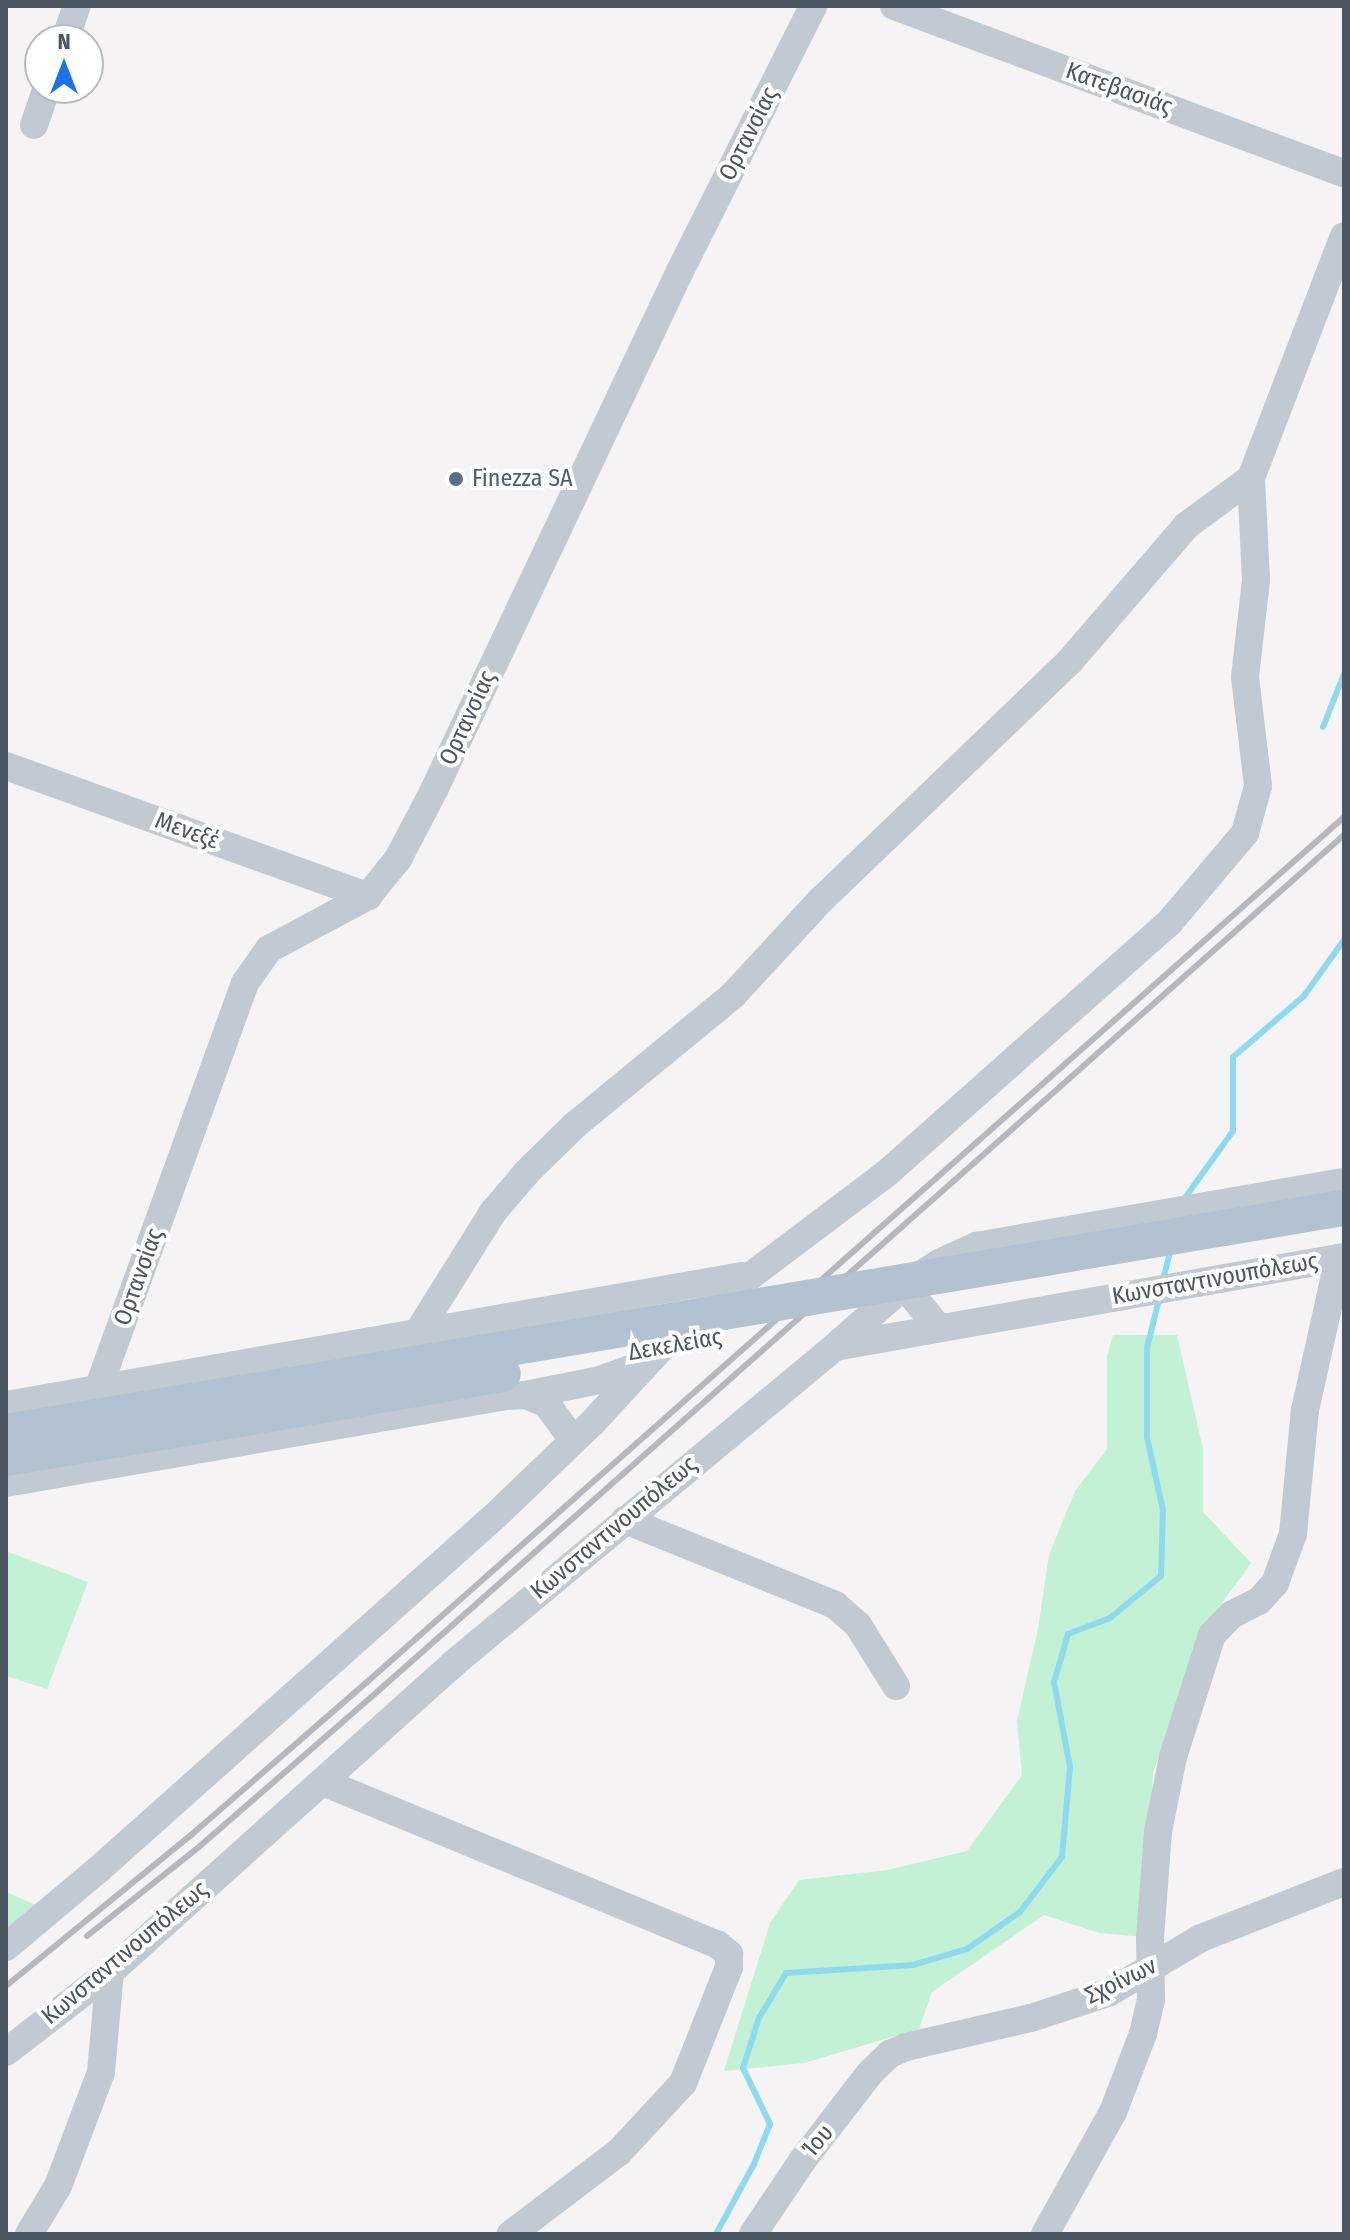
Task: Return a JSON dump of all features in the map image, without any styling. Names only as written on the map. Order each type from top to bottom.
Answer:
[{"type":"main road","name":"Δεκελείας","points":[[6,1458],[345,1388],[1344,1208]]},
{"type":"main road","name":"Δεκελείας","points":[[1223,1228],[1342,1249]]},
{"type":"main road","name":"Δεκελείας","points":[[6,1432],[345,1388]]},
{"type":"street","name":"Ορτανσίας","points":[[98,1389],[245,983],[269,949],[368,896],[398,859],[434,790],[680,271],[813,6]]},
{"type":"street","name":"Κατεβασιάς","points":[[894,6],[1344,173]]},
{"type":"street","points":[[34,125],[41,104]]},
{"type":"street","points":[[6,1947],[99,1869],[496,1515],[676,1332],[887,1173],[1158,934],[1245,833],[1258,786],[1245,677],[1256,580],[1251,478],[1344,236]]},
{"type":"street","points":[[418,1332],[493,1212],[527,1172],[575,1125],[733,995],[821,900],[1070,661],[1186,526],[1251,478]]},
{"type":"street","name":"Μενεξέ","points":[[6,766],[368,896]]},
{"type":"street","points":[[835,1347],[904,1286],[939,1263],[976,1246],[1143,1216],[1223,1228],[1344,1182]]},
{"type":"street","points":[[1045,2234],[1118,2099],[1143,2034],[1151,1999],[1150,1938],[1158,1832],[1179,1732],[1212,1635],[1231,1615],[1259,1601],[1275,1583],[1293,1534],[1303,1423],[1332,1332],[1342,1249]]},
{"type":"street","name":"Κωνσταντινουπόλεως","points":[[6,2052],[110,1972],[453,1664],[835,1347],[1194,1282],[1342,1249]]},
{"type":"street","points":[[6,1405],[748,1275]]},
{"type":"street","points":[[904,1286],[938,1327]]},
{"type":"street","points":[[6,1483],[525,1395],[600,1380],[648,1363]]},
{"type":"street","points":[[525,1395],[546,1403],[573,1440]]},
{"type":"street","points":[[625,1520],[835,1605],[858,1625],[896,1686]]},
{"type":"street","points":[[323,1782],[717,1944],[729,1954],[729,1967],[683,2083],[619,2152],[511,2234]]},
{"type":"street","name":"Σχοίνων","points":[[890,2054],[906,2047],[1031,2018],[1110,1992],[1201,1938],[1344,1882]]},
{"type":"street","points":[[29,2234],[58,2186],[101,2072],[110,1972]]},
{"type":"street","name":"Ίου","points":[[753,2234],[802,2161],[870,2073],[890,2054]]},
{"type":"green space","points":[[1113,1335],[1177,1335],[1203,1449],[1203,1512],[1251,1563],[1211,1618],[1153,1772],[1144,1937],[1099,1933],[1044,1915],[932,1992],[919,2029],[804,2063],[724,2071],[770,1923],[799,1880],[887,1870],[967,1851],[1022,1775],[1017,1721],[1038,1629],[1049,1555],[1075,1491],[1107,1449],[1107,1356]]},
{"type":"green space","points":[[6,1551],[88,1582],[47,1689],[6,1676]]},
{"type":"green space","points":[[6,1892],[36,1905],[6,1929]]},
{"type":"waterway","points":[[1323,727],[1344,674]]},
{"type":"waterway","points":[[1182,1202],[1233,1131],[1233,1057],[1304,996],[1344,940]]},
{"type":"waterway","points":[[1163,1280],[1171,1248]]},
{"type":"waterway","points":[[716,2234],[754,2164],[770,2124],[743,2068],[759,2018],[786,1973],[913,1965],[967,1949],[1020,1912],[1062,1857],[1070,1767],[1054,1682],[1068,1634],[1110,1618],[1161,1576],[1163,1510],[1147,1438],[1147,1348],[1159,1299]]},
{"type":"railway","points":[[6,1986],[191,1835],[367,1682],[1344,817]]},
{"type":"railway","points":[[87,1936],[200,1846],[377,1692],[1344,835]]},
{"type":"place","name":"Finezza SA","points":[[456,479]]}]
